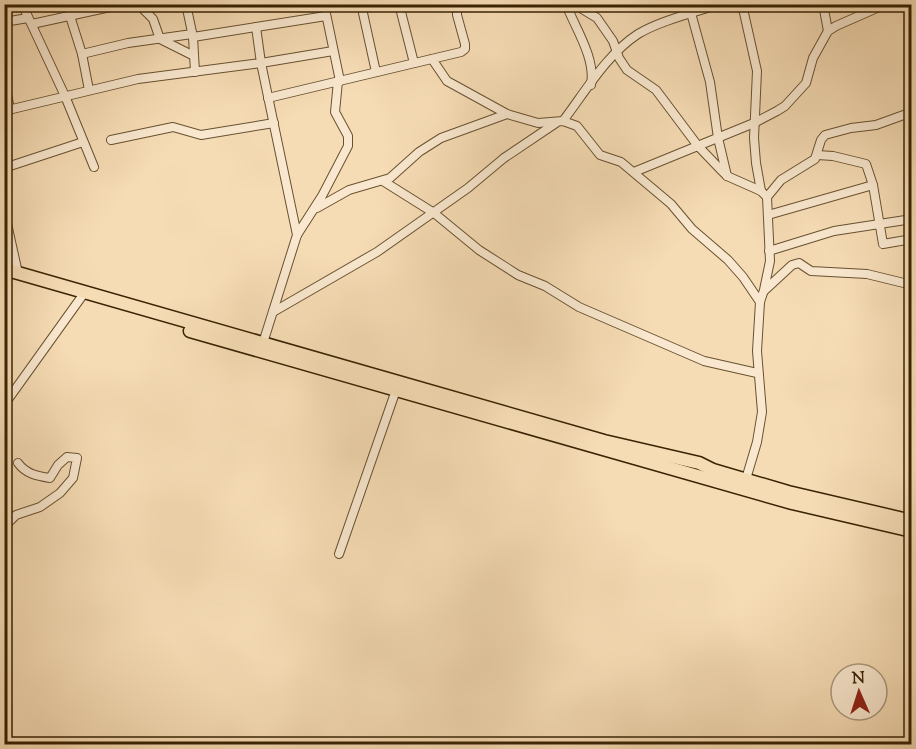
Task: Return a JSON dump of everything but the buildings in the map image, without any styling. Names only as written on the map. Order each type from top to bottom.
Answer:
[{"type":"main road","points":[[4,269],[82,295],[396,390],[792,502],[912,531]]},
{"type":"main road","points":[[4,277],[82,295],[263,343],[604,441],[699,463],[713,470],[788,492],[912,521]]},
{"type":"street","points":[[22,4],[65,96],[94,167]]},
{"type":"street","points":[[4,22],[70,16],[124,4]]},
{"type":"street","points":[[138,4],[153,19],[160,39],[194,56]]},
{"type":"street","points":[[186,4],[195,72]]},
{"type":"street","points":[[263,343],[297,235],[348,146],[348,136],[335,112],[339,81],[324,4]]},
{"type":"street","points":[[361,4],[376,72]]},
{"type":"street","points":[[399,4],[414,63]]},
{"type":"street","points":[[268,98],[461,52],[465,49],[457,15],[457,4]]},
{"type":"street","points":[[566,4],[588,59],[592,76],[590,86]]},
{"type":"street","points":[[574,4],[597,18],[613,41],[627,70],[656,90],[699,146],[727,176],[764,194]]},
{"type":"street","points":[[273,312],[377,252],[434,213],[504,158],[560,121],[617,53],[640,33],[720,4]]},
{"type":"street","points":[[742,4],[758,71],[754,123],[756,163],[768,215],[770,261],[760,302],[757,373],[762,412],[757,442],[746,479]]},
{"type":"street","points":[[823,4],[828,31]]},
{"type":"street","points":[[634,172],[754,123],[785,106],[806,83],[813,58],[828,31],[886,4]]},
{"type":"street","points":[[691,13],[710,82],[718,138],[727,176]]},
{"type":"street","points":[[70,16],[82,54],[89,90]]},
{"type":"street","points":[[82,54],[128,43],[326,16]]},
{"type":"street","points":[[256,27],[261,63],[297,235]]},
{"type":"street","points":[[4,78],[7,110],[138,79],[333,51]]},
{"type":"street","points":[[432,59],[447,81],[507,114],[538,123],[560,121],[577,126],[600,155],[616,159],[677,209],[692,229],[728,260],[760,302]]},
{"type":"street","points":[[764,194],[781,180],[806,166],[817,155],[821,140],[825,135],[850,128],[876,125],[912,112]]},
{"type":"street","points":[[310,214],[338,195],[390,178],[419,152],[441,138],[507,114]]},
{"type":"street","points":[[111,140],[173,127],[201,135],[274,123]]},
{"type":"street","points":[[4,168],[83,142]]},
{"type":"street","points":[[817,155],[833,156],[866,164],[873,185],[883,244],[912,238]]},
{"type":"street","points":[[383,181],[434,213],[479,250],[519,275],[545,286],[579,307],[704,361],[757,373]]},
{"type":"street","points":[[768,215],[873,185]]},
{"type":"street","points":[[4,210],[18,273]]},
{"type":"street","points":[[769,251],[834,231],[912,219]]},
{"type":"street","points":[[764,290],[792,265],[799,263],[811,271],[867,274],[912,285]]},
{"type":"street","points":[[4,405],[82,295]]},
{"type":"street","points":[[339,554],[396,390]]},
{"type":"street","points":[[4,527],[16,514],[40,507],[60,493],[73,478],[77,458],[67,457],[58,465],[50,478],[34,475],[18,463]]}]
